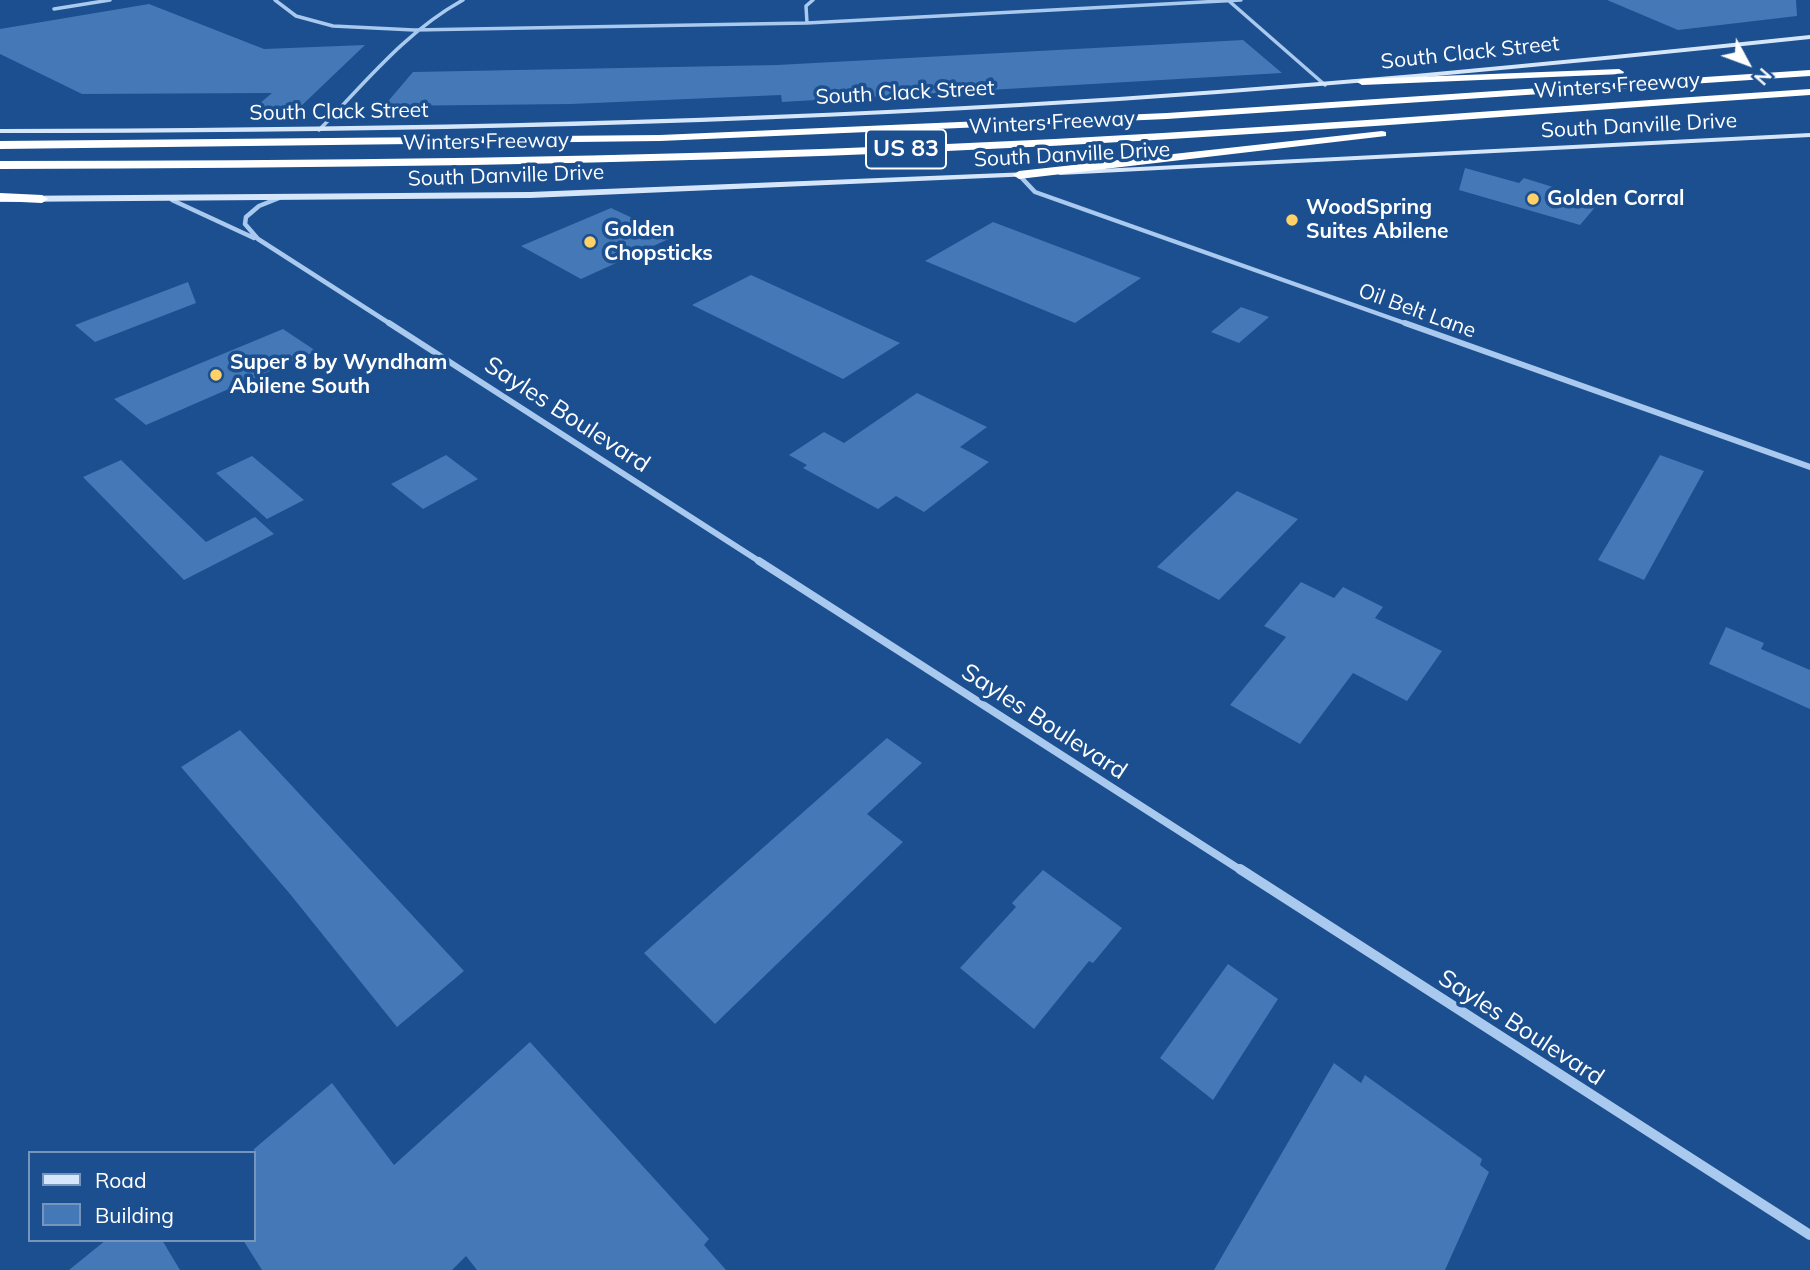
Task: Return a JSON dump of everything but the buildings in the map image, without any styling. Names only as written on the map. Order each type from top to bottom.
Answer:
[{"type":"highway","points":[[1678,69],[1810,66]]},
{"type":"highway","points":[[1362,82],[1637,71]]},
{"type":"highway","name":"Winters Freeway","points":[[0,143],[470,142],[674,137],[1167,116],[1810,73]]},
{"type":"highway","name":"Winters Freeway","points":[[0,165],[386,164],[769,154],[1084,141],[1810,92]]},
{"type":"highway","points":[[1019,175],[1623,104]]},
{"type":"highway","points":[[0,143],[291,131]]},
{"type":"highway","points":[[0,198],[42,199]]},
{"type":"main road","name":"South Clack Street","points":[[0,131],[291,131],[635,123],[826,115],[1325,85],[1810,37]]},
{"type":"main road","name":"South Danville Drive","points":[[42,199],[530,195],[1019,175],[1810,135]]},
{"type":"street","points":[[54,9],[110,0]]},
{"type":"street","points":[[275,0],[296,16],[333,26],[414,30],[807,23],[1241,0]]},
{"type":"street","points":[[319,130],[414,30],[436,13],[463,0]]},
{"type":"street","points":[[807,23],[806,6],[813,0]]},
{"type":"street","points":[[1229,1],[1325,85]]},
{"type":"street","name":"Oil Belt Lane","points":[[1019,175],[1035,191],[1810,467]]},
{"type":"street","points":[[258,239],[245,224],[246,217],[259,206],[279,198]]},
{"type":"street","name":"Sayles Boulevard","points":[[172,200],[196,208],[234,231],[258,239],[1810,1235]]},
{"type":"place","name":"Golden Corral","points":[[1533,199]]},
{"type":"place","name":"WoodSpring Suites Abilene","points":[[1292,220]]},
{"type":"place","name":"Golden Chopsticks","points":[[590,242]]},
{"type":"place","name":"Super 8 by Wyndham Abilene South","points":[[216,375]]}]
